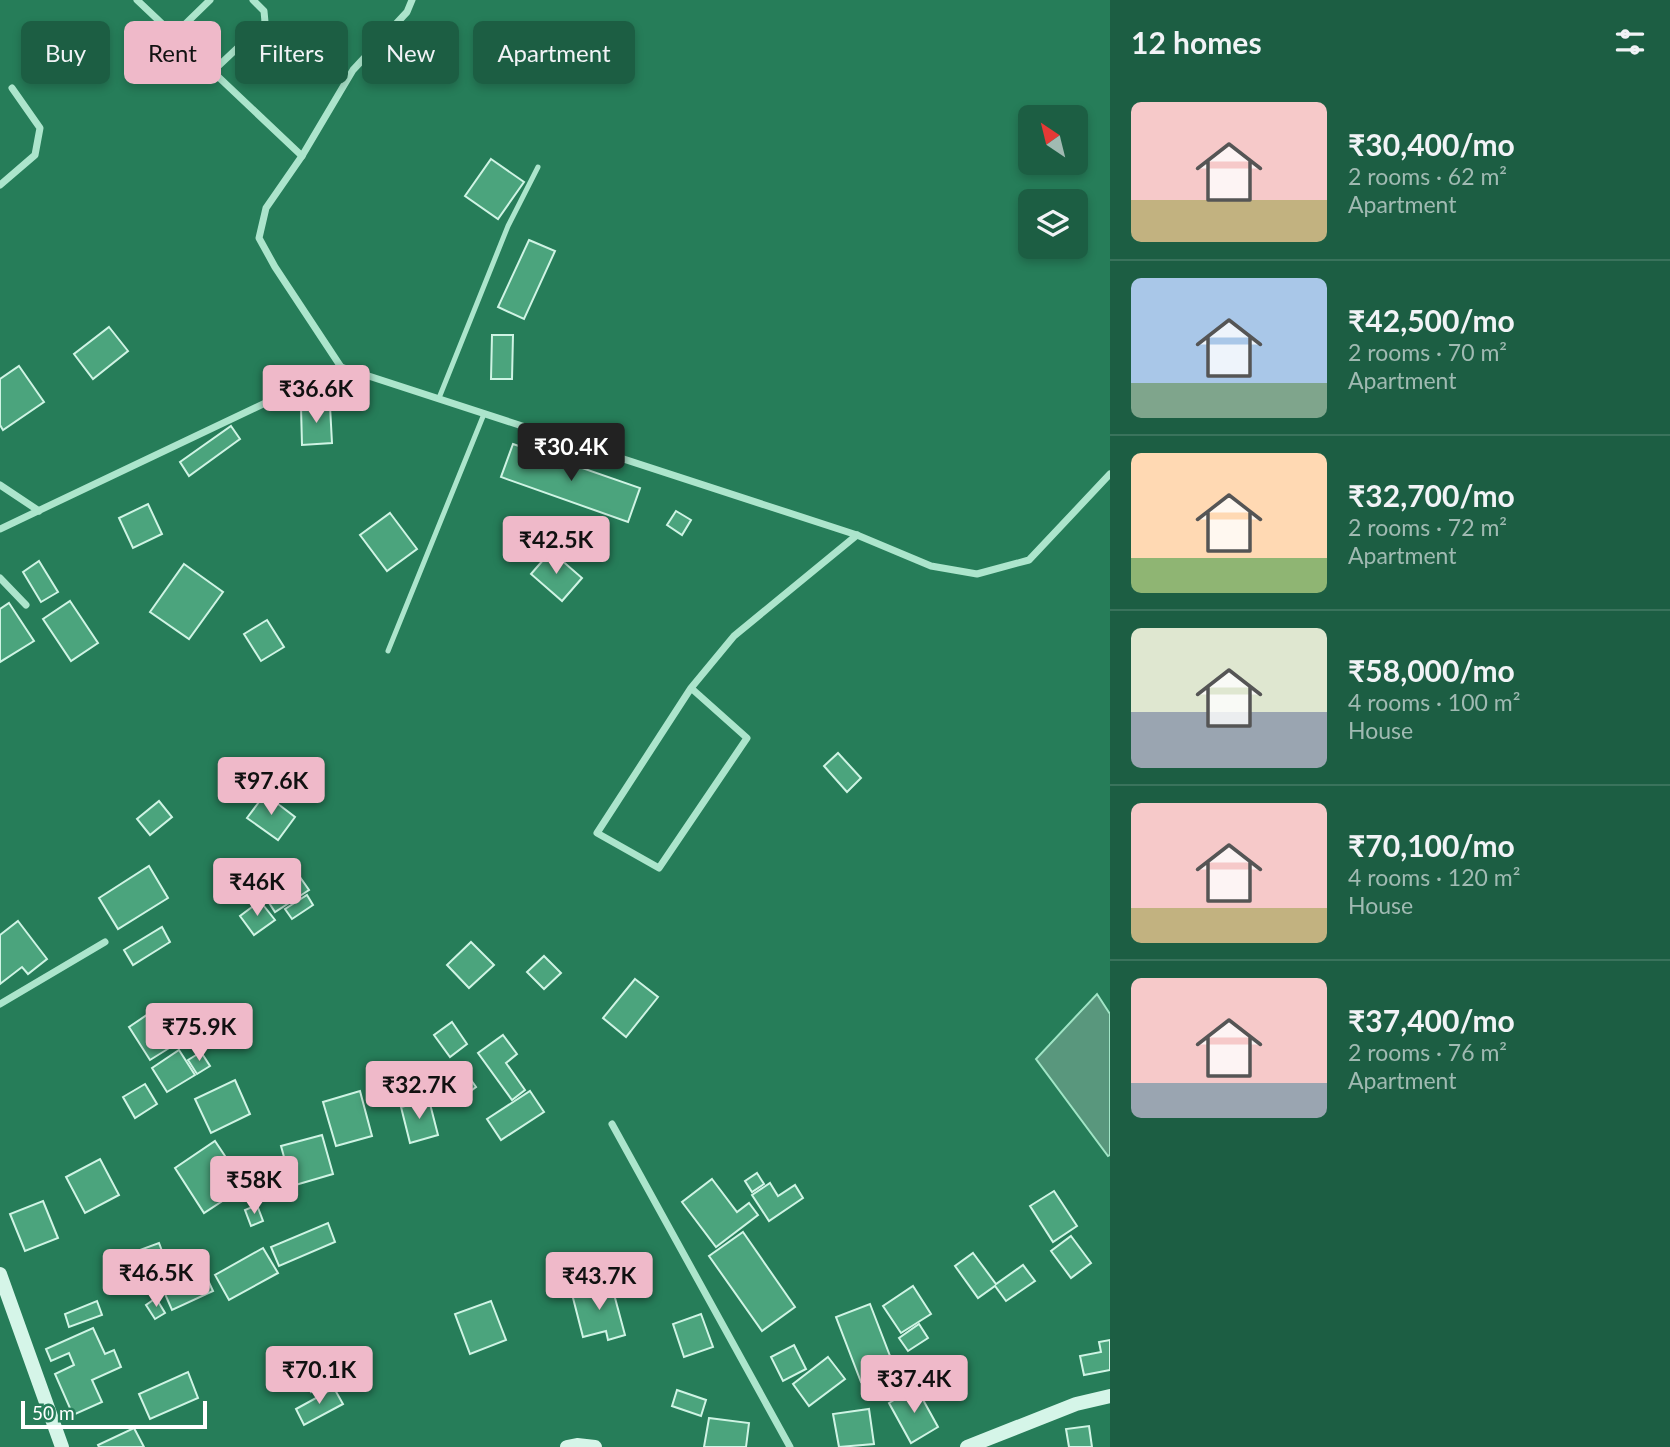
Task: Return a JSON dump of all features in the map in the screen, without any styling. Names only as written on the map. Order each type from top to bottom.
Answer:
[{"type":"street","points":[[137,0],[159,21]]},
{"type":"street","points":[[189,21],[211,0]]},
{"type":"street","points":[[221,63],[265,22],[264,10],[253,0]]},
{"type":"street","points":[[412,0],[407,12],[353,70],[303,156],[266,208],[259,238],[341,367],[857,535],[931,566],[977,574],[1029,560],[1110,474]]},
{"type":"street","points":[[221,79],[303,156]]},
{"type":"street","points":[[0,185],[35,155],[40,128],[12,88]]},
{"type":"street","points":[[0,529],[341,367]]},
{"type":"street","points":[[0,485],[39,510]]},
{"type":"street","points":[[691,688],[747,738],[659,868],[597,834],[691,688],[734,636],[857,535]]},
{"type":"street","points":[[0,578],[26,605]]},
{"type":"street","points":[[0,1004],[105,942]]},
{"type":"street","points":[[612,1125],[790,1447]]},
{"type":"street","points":[[0,1274],[62,1447]]},
{"type":"street","points":[[967,1447],[1076,1404],[1110,1396]]},
{"type":"street","points":[[567,1447],[595,1447]]},
{"type":"lane","points":[[439,398],[508,226],[538,167]]},
{"type":"lane","points":[[388,651],[484,414]]},
{"type":"shaded area","points":[[1097,994],[1110,1014],[1108,1156],[1036,1059]]},
{"type":"building","points":[[491,159],[524,182],[498,219],[465,196]]},
{"type":"building","points":[[529,240],[555,251],[524,319],[498,307]]},
{"type":"building","points":[[109,327],[128,351],[93,379],[74,354]]},
{"type":"building","points":[[492,335],[513,335],[512,379],[491,379]]},
{"type":"building","points":[[19,366],[44,402],[3,430],[0,425],[0,379]]},
{"type":"building","points":[[330,406],[332,443],[302,445],[301,407]]},
{"type":"building","points":[[231,426],[240,439],[189,476],[180,462]]},
{"type":"building","points":[[513,444],[640,488],[628,522],[501,477]]},
{"type":"building","points":[[148,504],[162,534],[133,548],[119,518]]},
{"type":"building","points":[[676,511],[691,520],[682,535],[667,525]]},
{"type":"building","points":[[390,513],[417,549],[387,571],[360,535]]},
{"type":"building","points":[[551,551],[582,578],[562,601],[531,574]]},
{"type":"building","points":[[39,561],[58,592],[41,602],[23,572]]},
{"type":"building","points":[[184,564],[223,592],[189,639],[150,612]]},
{"type":"building","points":[[70,601],[98,643],[71,661],[43,619]]},
{"type":"building","points":[[9,603],[34,641],[0,662],[0,609]]},
{"type":"building","points":[[267,620],[284,647],[261,661],[244,634]]},
{"type":"building","points":[[838,753],[861,778],[847,792],[824,766]]},
{"type":"building","points":[[265,794],[295,817],[278,840],[247,818]]},
{"type":"building","points":[[159,801],[172,817],[150,835],[137,819]]},
{"type":"building","points":[[149,866],[168,898],[118,929],[99,898]]},
{"type":"building","points":[[295,870],[309,890],[275,912],[262,892]]},
{"type":"building","points":[[307,895],[313,905],[292,919],[285,909]]},
{"type":"building","points":[[260,901],[275,920],[254,935],[240,916]]},
{"type":"building","points":[[18,921],[47,959],[28,974],[22,967],[0,984],[0,935]]},
{"type":"building","points":[[162,927],[170,942],[133,965],[124,950]]},
{"type":"building","points":[[471,942],[494,965],[469,988],[447,965]]},
{"type":"building","points":[[544,956],[561,973],[544,989],[527,972]]},
{"type":"building","points":[[635,979],[658,997],[626,1037],[603,1018]]},
{"type":"building","points":[[160,1006],[182,1040],[150,1060],[129,1027]]},
{"type":"building","points":[[452,1022],[467,1044],[450,1057],[434,1035]]},
{"type":"building","points":[[503,1035],[517,1054],[506,1063],[525,1090],[512,1100],[478,1053]]},
{"type":"building","points":[[179,1050],[195,1075],[167,1092],[152,1068]]},
{"type":"building","points":[[201,1052],[210,1066],[197,1074],[188,1060]]},
{"type":"building","points":[[464,1070],[476,1087],[464,1096],[452,1079]]},
{"type":"building","points":[[235,1080],[250,1114],[211,1133],[195,1099]]},
{"type":"building","points":[[145,1084],[157,1104],[135,1118],[123,1097]]},
{"type":"building","points":[[360,1091],[372,1136],[336,1146],[323,1102]]},
{"type":"building","points":[[530,1091],[544,1112],[501,1140],[487,1119]]},
{"type":"building","points":[[429,1100],[438,1135],[410,1143],[401,1107]]},
{"type":"building","points":[[322,1135],[333,1174],[292,1186],[281,1146]]},
{"type":"building","points":[[215,1141],[233,1168],[221,1176],[233,1194],[204,1213],[175,1168]]},
{"type":"building","points":[[100,1159],[119,1195],[85,1213],[66,1177]]},
{"type":"building","points":[[757,1173],[764,1184],[752,1192],[745,1181]]},
{"type":"building","points":[[712,1179],[737,1212],[749,1203],[758,1215],[716,1247],[682,1202]]},
{"type":"building","points":[[770,1183],[778,1196],[795,1185],[803,1198],[769,1221],[752,1195]]},
{"type":"building","points":[[1054,1191],[1077,1226],[1053,1242],[1030,1206]]},
{"type":"building","points":[[43,1201],[58,1238],[25,1251],[10,1214]]},
{"type":"building","points":[[257,1205],[263,1221],[251,1226],[245,1210]]},
{"type":"building","points":[[328,1223],[335,1242],[279,1266],[271,1247]]},
{"type":"building","points":[[743,1232],[795,1307],[762,1331],[709,1256]]},
{"type":"building","points":[[1071,1236],[1091,1263],[1071,1278],[1051,1251]]},
{"type":"building","points":[[159,1243],[172,1277],[132,1293],[118,1258]]},
{"type":"building","points":[[263,1248],[278,1273],[229,1300],[215,1275]]},
{"type":"building","points":[[973,1253],[996,1284],[1023,1265],[1035,1281],[1006,1301],[995,1286],[978,1298],[955,1266]]},
{"type":"building","points":[[206,1276],[213,1291],[172,1310],[165,1294]]},
{"type":"building","points":[[611,1283],[625,1335],[608,1340],[606,1331],[583,1337],[572,1294]]},
{"type":"building","points":[[913,1286],[931,1314],[901,1333],[883,1306]]},
{"type":"building","points":[[156,1298],[165,1313],[155,1319],[146,1305]]},
{"type":"building","points":[[97,1301],[102,1315],[69,1327],[65,1314]]},
{"type":"building","points":[[491,1301],[506,1340],[470,1354],[455,1314]]},
{"type":"building","points":[[870,1304],[895,1369],[861,1382],[836,1317]]},
{"type":"building","points":[[701,1314],[713,1347],[684,1357],[673,1324]]},
{"type":"building","points":[[919,1324],[928,1338],[908,1351],[899,1338]]},
{"type":"building","points":[[93,1328],[105,1354],[114,1350],[121,1367],[92,1380],[102,1402],[73,1415],[55,1374],[74,1365],[69,1353],[51,1361],[46,1349]]},
{"type":"building","points":[[1110,1340],[1110,1370],[1084,1375],[1080,1356],[1101,1352],[1099,1342]]},
{"type":"building","points":[[794,1345],[806,1369],[783,1381],[771,1357]]},
{"type":"building","points":[[828,1357],[845,1379],[809,1406],[793,1384]]},
{"type":"building","points":[[329,1364],[336,1374],[311,1392],[304,1382]]},
{"type":"building","points":[[188,1372],[198,1398],[150,1419],[139,1394]]},
{"type":"building","points":[[916,1387],[938,1427],[911,1443],[889,1403]]},
{"type":"building","points":[[334,1388],[343,1404],[304,1425],[296,1409]]},
{"type":"building","points":[[677,1390],[706,1400],[701,1416],[672,1406]]},
{"type":"building","points":[[869,1409],[874,1444],[839,1447],[833,1414]]},
{"type":"building","points":[[709,1418],[749,1423],[746,1447],[704,1447]]},
{"type":"building","points":[[1089,1426],[1092,1447],[1069,1447],[1066,1429]]},
{"type":"building","points":[[134,1428],[144,1447],[99,1447],[98,1445]]}]
